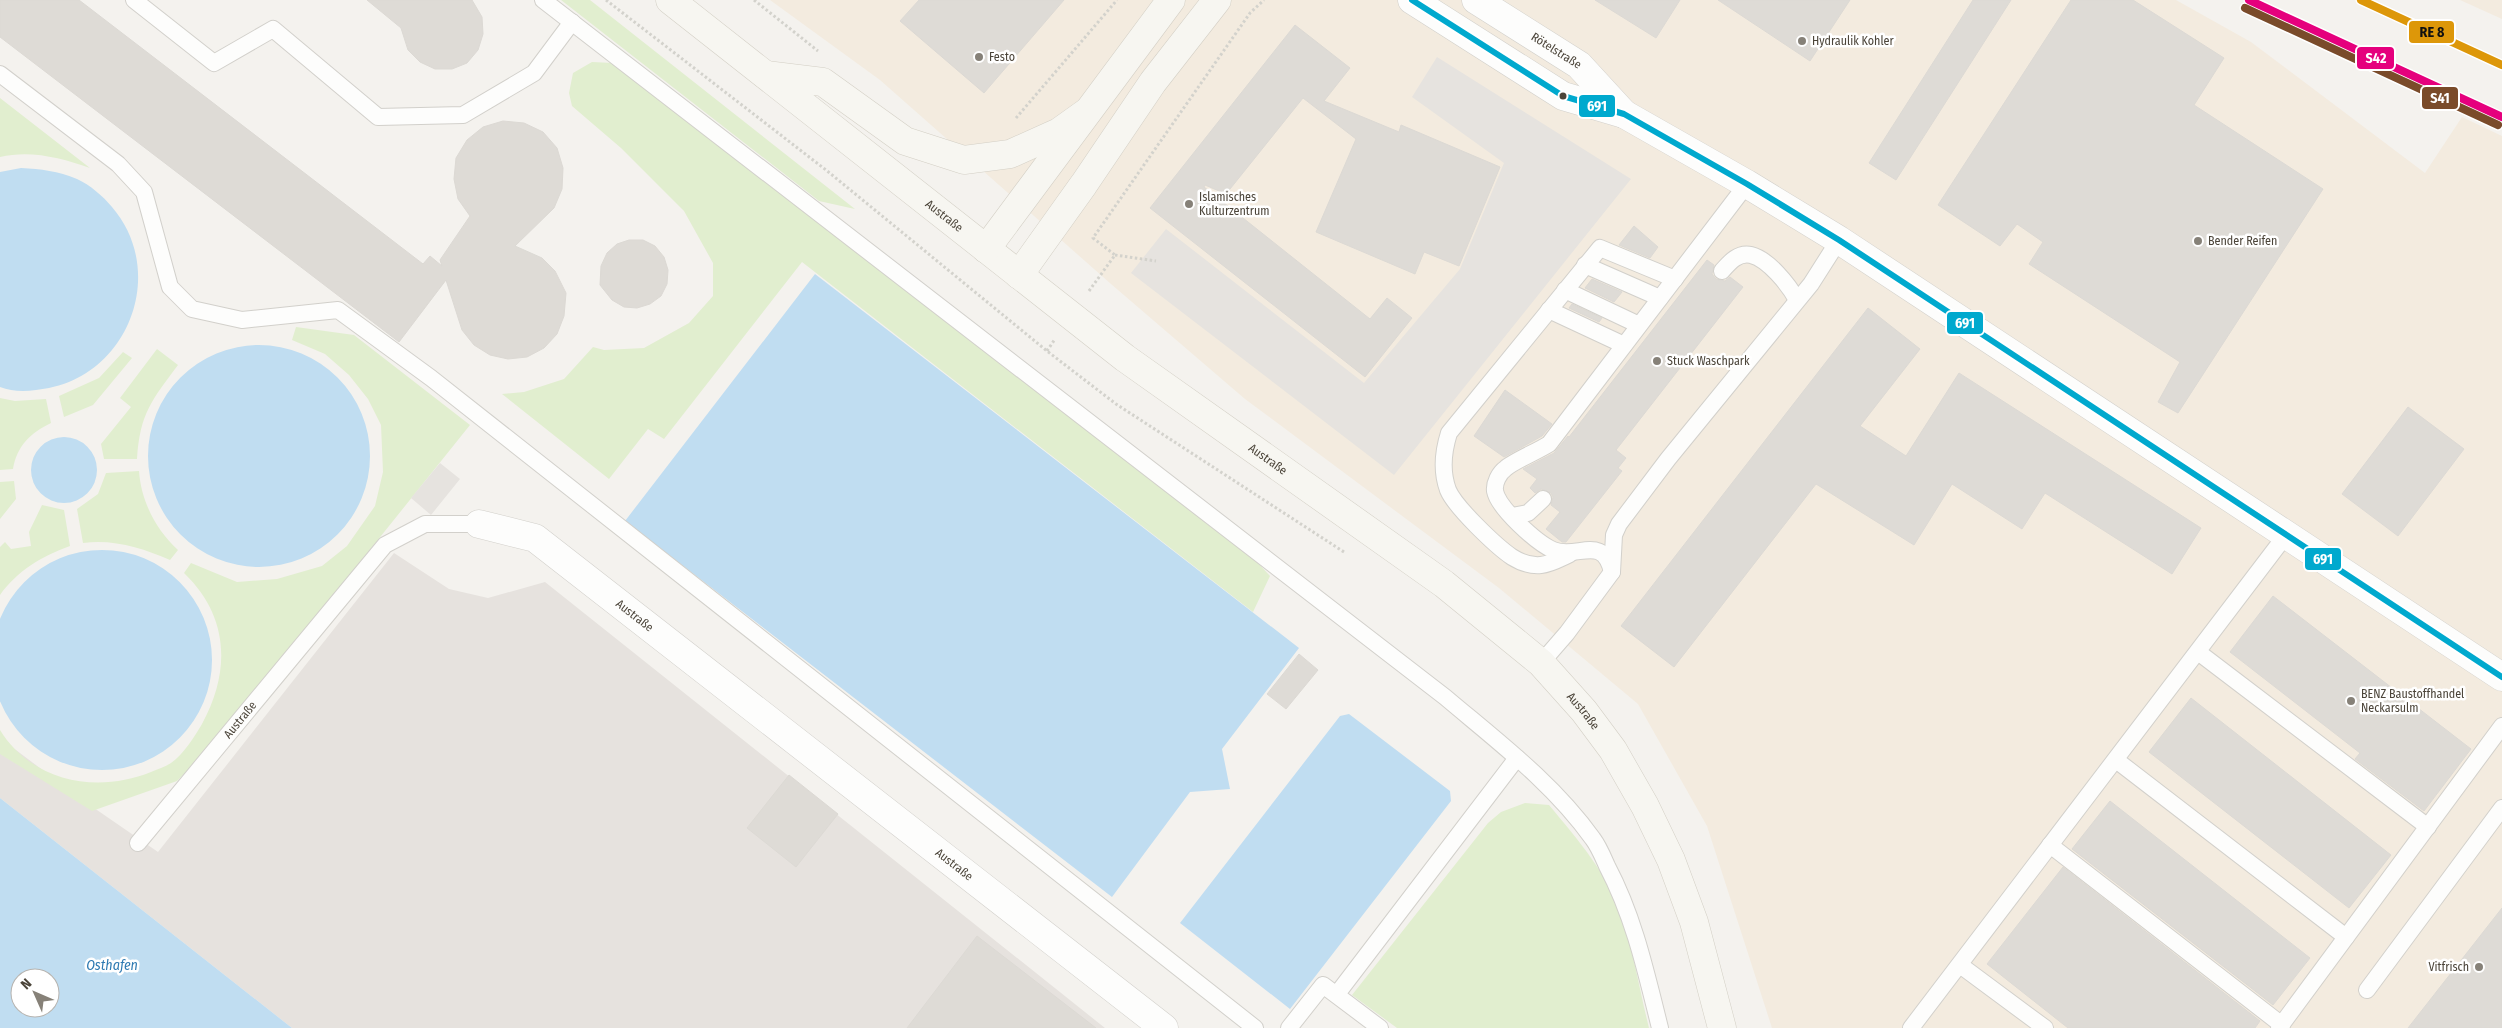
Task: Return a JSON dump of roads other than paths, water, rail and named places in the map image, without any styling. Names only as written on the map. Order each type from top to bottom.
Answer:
[{"type":"main road","name":"Austraße","points":[[670,0],[1125,358],[1444,584],[1541,663],[1614,750],[1645,806],[1671,860],[1694,922],[1722,1028]]},
{"type":"main road","points":[[986,249],[1171,0]]},
{"type":"main road","points":[[1019,275],[1153,82],[1216,0]]},
{"type":"main road","points":[[766,75],[823,82],[905,141],[964,160],[1010,154],[1059,132],[1087,112]]},
{"type":"street","name":"Rötelstraße","points":[[1412,0],[1563,96],[1624,114],[1747,184],[1839,240],[2502,677]]},
{"type":"street","name":"Rötelstraße","points":[[1476,0],[1579,65],[1624,114]]},
{"type":"street","name":"Austraße","points":[[479,524],[535,538],[1164,1028]]},
{"type":"lane","points":[[134,0],[214,62],[273,29],[378,117],[463,116],[534,73],[572,22]]},
{"type":"lane","points":[[543,0],[1445,697],[1516,758],[1561,800],[1594,840],[1617,884],[1632,921],[1660,1028]]},
{"type":"lane","points":[[0,74],[118,164],[144,192],[170,287],[192,309],[242,320],[338,310],[431,378],[1255,1028]]},
{"type":"lane","points":[[1570,554],[1554,550],[1545,545],[1512,516],[1498,499],[1495,490],[1499,476],[1506,467],[1549,444],[1747,184]]},
{"type":"lane","points":[[1541,663],[1567,633],[1612,572],[1614,535],[1624,518],[1668,459],[1811,284],[1839,240]]},
{"type":"lane","points":[[1612,572],[1605,557],[1598,551],[1587,548],[1540,565],[1523,563],[1511,556],[1454,501],[1444,477],[1443,461],[1449,433],[1600,248],[1675,278]]},
{"type":"lane","points":[[1722,271],[1731,261],[1740,256],[1751,255],[1778,273],[1790,286],[1797,300]]},
{"type":"lane","points":[[1586,265],[1660,298]]},
{"type":"lane","points":[[1566,290],[1639,325]]},
{"type":"lane","points":[[1549,310],[1624,345]]},
{"type":"lane","points":[[1512,516],[1528,513],[1543,498]]},
{"type":"lane","name":"Austraße","points":[[138,843],[385,545],[424,524],[479,524]]},
{"type":"lane","points":[[1912,1028],[2286,535]]},
{"type":"lane","points":[[2198,652],[2428,827]]},
{"type":"lane","points":[[2050,845],[2281,1026],[2502,726]]},
{"type":"lane","points":[[1337,994],[1516,758]]},
{"type":"lane","points":[[2116,760],[2346,937]]},
{"type":"lane","points":[[2367,990],[2502,808]]},
{"type":"lane","points":[[1960,965],[2046,1028]]},
{"type":"lane","points":[[1289,1028],[1323,985],[1380,1028]]},
{"type":"water","points":[[21,168],[49,171],[70,176],[87,184],[105,199],[128,232],[137,260],[138,288],[132,316],[119,341],[101,362],[77,378],[49,388],[24,391],[0,387],[0,172]]},
{"type":"water","points":[[815,274],[1299,648],[1222,749],[1230,789],[1190,792],[1112,897],[625,521]]},
{"type":"water","points":[[248,345],[270,345],[302,353],[321,363],[338,377],[352,394],[362,413],[368,434],[370,456],[368,478],[362,499],[352,518],[338,535],[321,549],[291,563],[270,567],[248,567],[227,563],[197,549],[173,527],[166,518],[152,488],[148,467],[148,445],[152,424],[166,394],[188,370],[197,363],[227,349]]},
{"type":"water","points":[[57,437],[71,437],[83,442],[92,451],[97,463],[95,483],[88,494],[71,503],[57,503],[45,498],[36,489],[31,477],[31,463],[36,451],[45,442]]},
{"type":"water","points":[[91,550],[113,550],[144,558],[163,568],[180,582],[194,599],[204,618],[210,638],[212,660],[210,682],[204,702],[194,721],[180,738],[163,752],[144,762],[113,770],[91,770],[60,762],[50,757],[32,745],[17,730],[0,702],[-8,671],[-8,649],[0,618],[5,608],[17,590],[32,575],[60,558]]},
{"type":"water","points":[[1349,714],[1450,791],[1451,801],[1290,1009],[1180,923],[1340,716]]},
{"type":"water","name":"Osthafen","points":[[0,798],[292,1028],[0,1028]]},
{"type":"place","name":"Hydraulik Kohler","points":[[1802,41]]},
{"type":"place","name":"Festo","points":[[979,57]]},
{"type":"place","name":"Islamisches Kulturzentrum","points":[[1189,204]]},
{"type":"place","name":"Bender Reifen","points":[[2198,241]]},
{"type":"place","name":"Stuck Waschpark","points":[[1657,361]]},
{"type":"place","name":"BENZ Baustoffhandel Neckarsulm","points":[[2351,701]]},
{"type":"place","name":"Vitfrisch","points":[[2479,967]]}]
